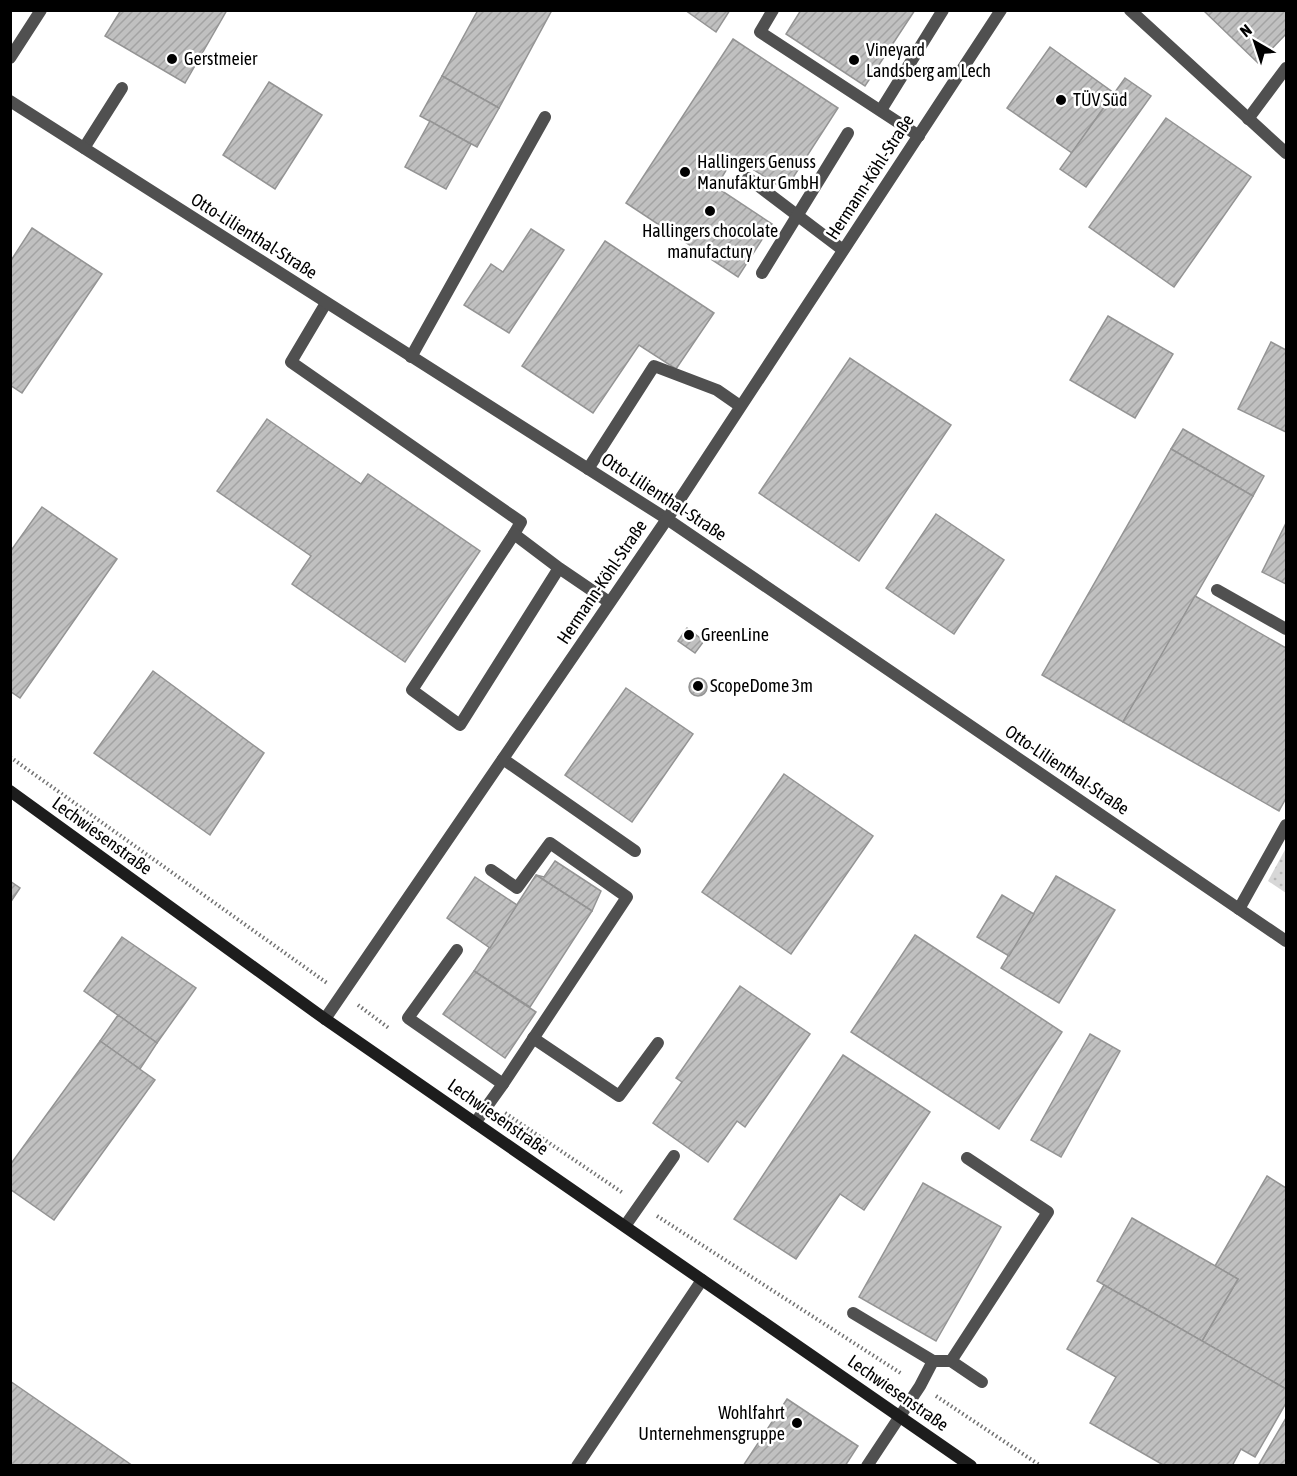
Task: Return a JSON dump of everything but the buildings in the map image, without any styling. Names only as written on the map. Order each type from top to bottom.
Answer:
[{"type":"street","points":[[10,58],[40,10]]},
{"type":"street","points":[[773,10],[760,32],[919,136]]},
{"type":"street","points":[[881,110],[943,10]]},
{"type":"street","name":"Hermann-Köhl-Straße","points":[[325,1019],[667,519],[1001,10]]},
{"type":"street","points":[[1130,10],[1287,153]]},
{"type":"street","points":[[1248,118],[1287,68]]},
{"type":"street","points":[[84,148],[122,88]]},
{"type":"street","name":"Otto-Lilienthal-Straße","points":[[10,101],[667,519],[1287,941]]},
{"type":"street","points":[[411,357],[545,117]]},
{"type":"street","points":[[762,273],[848,133]]},
{"type":"street","points":[[748,178],[843,250]]},
{"type":"street","points":[[326,303],[291,362],[521,522],[412,690],[460,725],[559,568]]},
{"type":"street","points":[[588,469],[654,366],[717,390],[741,406]]},
{"type":"street","points":[[514,534],[609,603]]},
{"type":"street","points":[[1217,590],[1287,629]]},
{"type":"street","points":[[503,759],[635,851]]},
{"type":"street","name":"Lechwiesenstraße","points":[[10,791],[325,1019],[971,1466]]},
{"type":"street","points":[[1239,909],[1287,825]]},
{"type":"street","points":[[475,1123],[504,1084],[627,897],[550,843],[517,888],[491,870]]},
{"type":"street","points":[[457,950],[408,1018],[504,1084]]},
{"type":"street","points":[[533,1038],[619,1096],[658,1043]]},
{"type":"street","points":[[625,1226],[674,1156]]},
{"type":"street","points":[[951,1361],[1048,1212],[966,1158]]},
{"type":"street","points":[[577,1466],[702,1280]]},
{"type":"street","points":[[853,1313],[933,1361],[951,1361],[982,1382]]},
{"type":"street","points":[[867,1466],[920,1386],[933,1361]]},
{"type":"path","points":[[10,757],[400,1036]]},
{"type":"path","points":[[490,1102],[640,1205],[1041,1466]]},
{"type":"shaded area","points":[[1286,848],[1286,893],[1268,881]]},
{"type":"place","name":"Gerstmeier","points":[[172,59]]},
{"type":"place","name":"Vineyard Landsberg am Lech","points":[[854,60]]},
{"type":"place","name":"TÜV Süd","points":[[1061,100]]},
{"type":"place","name":"Hallingers Genuss Manufaktur GmbH","points":[[685,172]]},
{"type":"place","name":"Hallingers chocolate manufactury","points":[[710,211]]},
{"type":"place","name":"GreenLine","points":[[689,635]]},
{"type":"place","name":"ScopeDome 3m","points":[[698,686]]},
{"type":"place","name":"Wohlfahrt Unternehmensgruppe","points":[[797,1423]]}]
